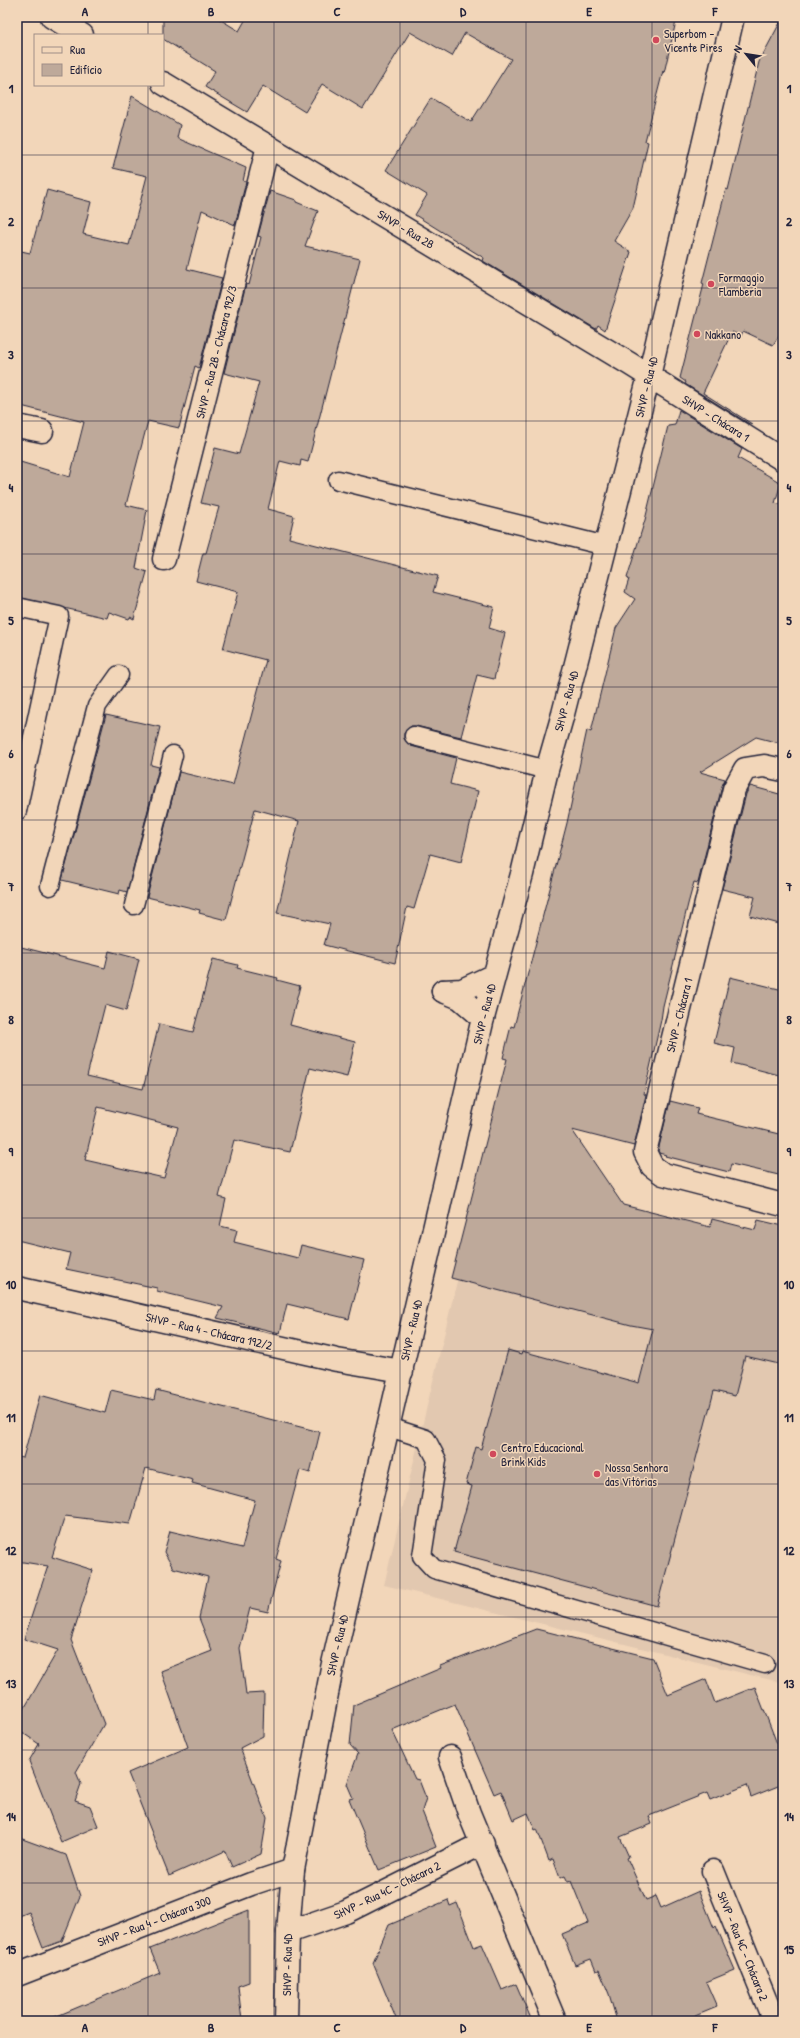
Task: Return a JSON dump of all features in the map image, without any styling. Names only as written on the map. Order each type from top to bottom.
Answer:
[{"type":"street","points":[[52,17],[80,34]]},
{"type":"street","name":"SHVP - Rua 4D","points":[[286,2021],[288,1932],[293,1870],[332,1668],[483,1018],[522,874],[547,770],[564,714],[649,376],[733,17]]},
{"type":"street","name":"SHVP - Rua 2B","points":[[164,84],[649,376]]},
{"type":"street","name":"SHVP - Rua 2B - Chácara 192/3","points":[[164,559],[268,146]]},
{"type":"street","name":"SHVP - Chácara 1","points":[[649,376],[783,460]]},
{"type":"street","points":[[17,426],[42,431]]},
{"type":"street","name":"SHVP - Chácara 1","points":[[783,770],[764,766],[745,769],[734,789],[645,1152],[652,1166],[664,1174],[783,1205]]},
{"type":"street","points":[[483,1018],[460,998],[443,991],[462,990],[494,975]]},
{"type":"street","name":"SHVP - Rua 4 - Chácara 192/2","points":[[17,1288],[337,1360],[402,1371]]},
{"type":"street","points":[[450,1757],[469,1813],[483,1843],[556,2021]]},
{"type":"street","name":"SHVP - Rua 4C - Chácara 2","points":[[288,1932],[346,1912],[483,1843]]},
{"type":"street","name":"SHVP - Rua 4 - Chácara 300","points":[[17,1975],[251,1884],[293,1870]]},
{"type":"street","name":"SHVP - Rua 4C - Chácara 2","points":[[713,1871],[774,2021]]},
{"type":"lane","points":[[338,480],[606,546]]},
{"type":"lane","points":[[17,607],[59,616],[17,810]]},
{"type":"lane","points":[[50,886],[98,706],[119,675]]},
{"type":"lane","points":[[414,736],[547,770]]},
{"type":"lane","points":[[134,905],[173,755]]},
{"type":"lane","points":[[389,1427],[426,1439],[437,1460],[422,1556],[434,1569],[765,1664]]},
{"type":"shaded area","name":"Nossa Senhora das Vitórias","points":[[458,1277],[783,1363],[783,1683],[384,1585]]},
{"type":"building","points":[[163,17],[216,17],[239,31],[247,17],[677,17],[664,73],[663,71],[645,141],[648,142],[633,208],[614,241],[631,252],[605,330],[598,325],[596,329],[483,261],[484,258],[415,215],[427,195],[386,170],[431,98],[471,122],[511,59],[465,33],[452,56],[410,32],[363,109],[322,84],[305,112],[263,86],[247,112],[205,87],[215,71],[164,40]]},
{"type":"building","points":[[783,17],[783,329],[773,345],[743,331],[741,336],[732,332],[703,393],[752,424],[751,425],[685,384],[686,382],[680,378],[704,284],[702,283],[726,189],[728,190],[759,62]]},
{"type":"building","points":[[132,96],[180,125],[177,138],[246,168],[243,181],[246,182],[235,225],[202,210],[187,269],[222,278],[199,368],[195,366],[179,428],[148,421],[126,505],[147,510],[136,568],[147,572],[134,619],[130,617],[129,619],[109,612],[107,618],[17,597],[17,461],[70,477],[84,422],[17,405],[17,250],[30,253],[47,190],[91,202],[83,234],[129,245],[147,176],[113,168]]},
{"type":"building","points":[[270,191],[296,200],[296,202],[318,211],[305,246],[360,259],[308,462],[301,460],[300,466],[280,461],[268,509],[294,516],[289,538],[438,576],[433,592],[494,607],[489,628],[505,633],[494,679],[477,675],[461,737],[416,726],[411,726],[404,733],[404,739],[411,746],[456,758],[450,784],[478,791],[461,862],[430,854],[414,909],[407,907],[395,963],[324,945],[330,924],[277,913],[299,821],[255,809],[226,920],[199,913],[200,910],[147,897],[179,772],[233,785],[266,660],[223,649],[238,592],[196,581],[203,553],[206,553],[219,507],[201,503],[215,448],[239,454],[259,382],[224,373],[246,284],[249,285],[261,237],[258,236]]},
{"type":"building","points":[[679,410],[742,449],[738,458],[781,483],[775,503],[783,505],[783,744],[756,737],[700,772],[725,779],[698,883],[694,882],[688,904],[663,1006],[644,1094],[646,1095],[634,1146],[572,1130],[623,1205],[710,1227],[712,1219],[755,1230],[758,1220],[783,1226],[783,1365],[745,1356],[735,1396],[714,1391],[657,1606],[454,1552],[472,1486],[466,1484],[476,1447],[481,1449],[508,1350],[521,1354],[522,1351],[639,1383],[653,1329],[631,1325],[451,1278],[507,1059],[503,1058],[511,1026],[514,1027],[567,823],[587,730],[591,732],[616,628],[635,599],[625,592],[629,579],[627,578],[645,520],[668,426],[675,425]]},
{"type":"building","points":[[106,715],[160,727],[151,765],[159,767],[127,892],[120,890],[119,894],[62,880]]},
{"type":"building","points":[[750,786],[783,795],[783,925],[750,916],[755,897],[722,889],[746,794]]},
{"type":"building","points":[[17,946],[105,968],[109,951],[139,959],[126,1011],[105,1005],[87,1076],[143,1089],[159,1024],[193,1032],[213,959],[238,965],[237,968],[278,978],[277,980],[300,986],[290,1025],[355,1042],[347,1077],[310,1068],[290,1152],[234,1140],[219,1197],[226,1199],[220,1226],[237,1230],[234,1242],[298,1258],[301,1245],[364,1260],[349,1319],[287,1304],[280,1333],[217,1318],[223,1307],[157,1291],[157,1288],[66,1269],[70,1253],[17,1240]],"holes":[[[98,1107],[178,1127],[164,1178],[85,1160]]]},
{"type":"building","points":[[730,977],[783,990],[783,1076],[732,1063],[735,1048],[714,1043]]},
{"type":"building","points":[[670,1101],[698,1108],[696,1114],[783,1135],[783,1176],[731,1164],[729,1172],[665,1156],[666,1155],[659,1153],[658,1151]]},
{"type":"building","points":[[111,1390],[154,1400],[156,1390],[320,1432],[310,1473],[300,1470],[276,1559],[281,1561],[268,1612],[250,1608],[240,1648],[246,1694],[264,1693],[263,1736],[240,1748],[267,1818],[261,1854],[232,1867],[225,1851],[169,1876],[128,1773],[188,1747],[161,1671],[212,1651],[199,1618],[208,1577],[173,1568],[164,1552],[170,1531],[242,1548],[255,1500],[192,1483],[193,1480],[146,1468],[130,1524],[65,1516],[52,1557],[93,1570],[71,1640],[104,1724],[76,1772],[81,1784],[75,1801],[90,1806],[98,1826],[61,1842],[29,1761],[39,1744],[17,1729],[17,1721],[58,1650],[24,1639],[48,1566],[17,1561],[17,1457],[23,1458],[40,1395],[105,1413]]},
{"type":"building","points":[[536,1629],[653,1658],[668,1695],[706,1679],[715,1703],[755,1687],[783,1759],[783,1784],[751,1797],[747,1785],[710,1800],[707,1793],[649,1816],[652,1824],[620,1837],[629,1857],[627,1858],[646,1900],[656,1896],[661,1908],[699,1891],[714,1928],[716,1926],[735,1970],[706,1982],[717,2007],[683,2021],[617,2021],[609,1994],[599,1970],[596,1971],[591,1959],[575,1965],[562,1934],[588,1923],[571,1881],[568,1882],[565,1876],[560,1878],[553,1859],[549,1861],[537,1829],[535,1830],[528,1813],[513,1820],[501,1791],[494,1794],[455,1704],[392,1730],[415,1779],[419,1780],[426,1798],[422,1811],[436,1847],[379,1870],[349,1799],[353,1798],[347,1784],[358,1754],[350,1745],[354,1705],[441,1668],[440,1666]]},
{"type":"building","points":[[17,1837],[66,1855],[80,1896],[62,1941],[43,1948],[29,1912],[17,1917]]},
{"type":"building","points":[[448,1900],[450,1906],[457,1903],[474,1947],[482,1944],[502,1990],[516,1984],[532,2021],[397,2021],[373,1963],[389,1925]]},
{"type":"building","points":[[249,1910],[249,1982],[238,1986],[242,2021],[45,2021],[160,1973],[150,1949]]},
{"type":"place","name":"Superbom - Vicente Pires","points":[[656,40]]},
{"type":"place","name":"Formaggio Flamberia","points":[[711,284]]},
{"type":"place","name":"Nakkano","points":[[697,334]]},
{"type":"place","name":"Centro Educacional Brink Kids","points":[[493,1454]]},
{"type":"place","name":"Nossa Senhora das Vitórias","points":[[597,1474]]}]
